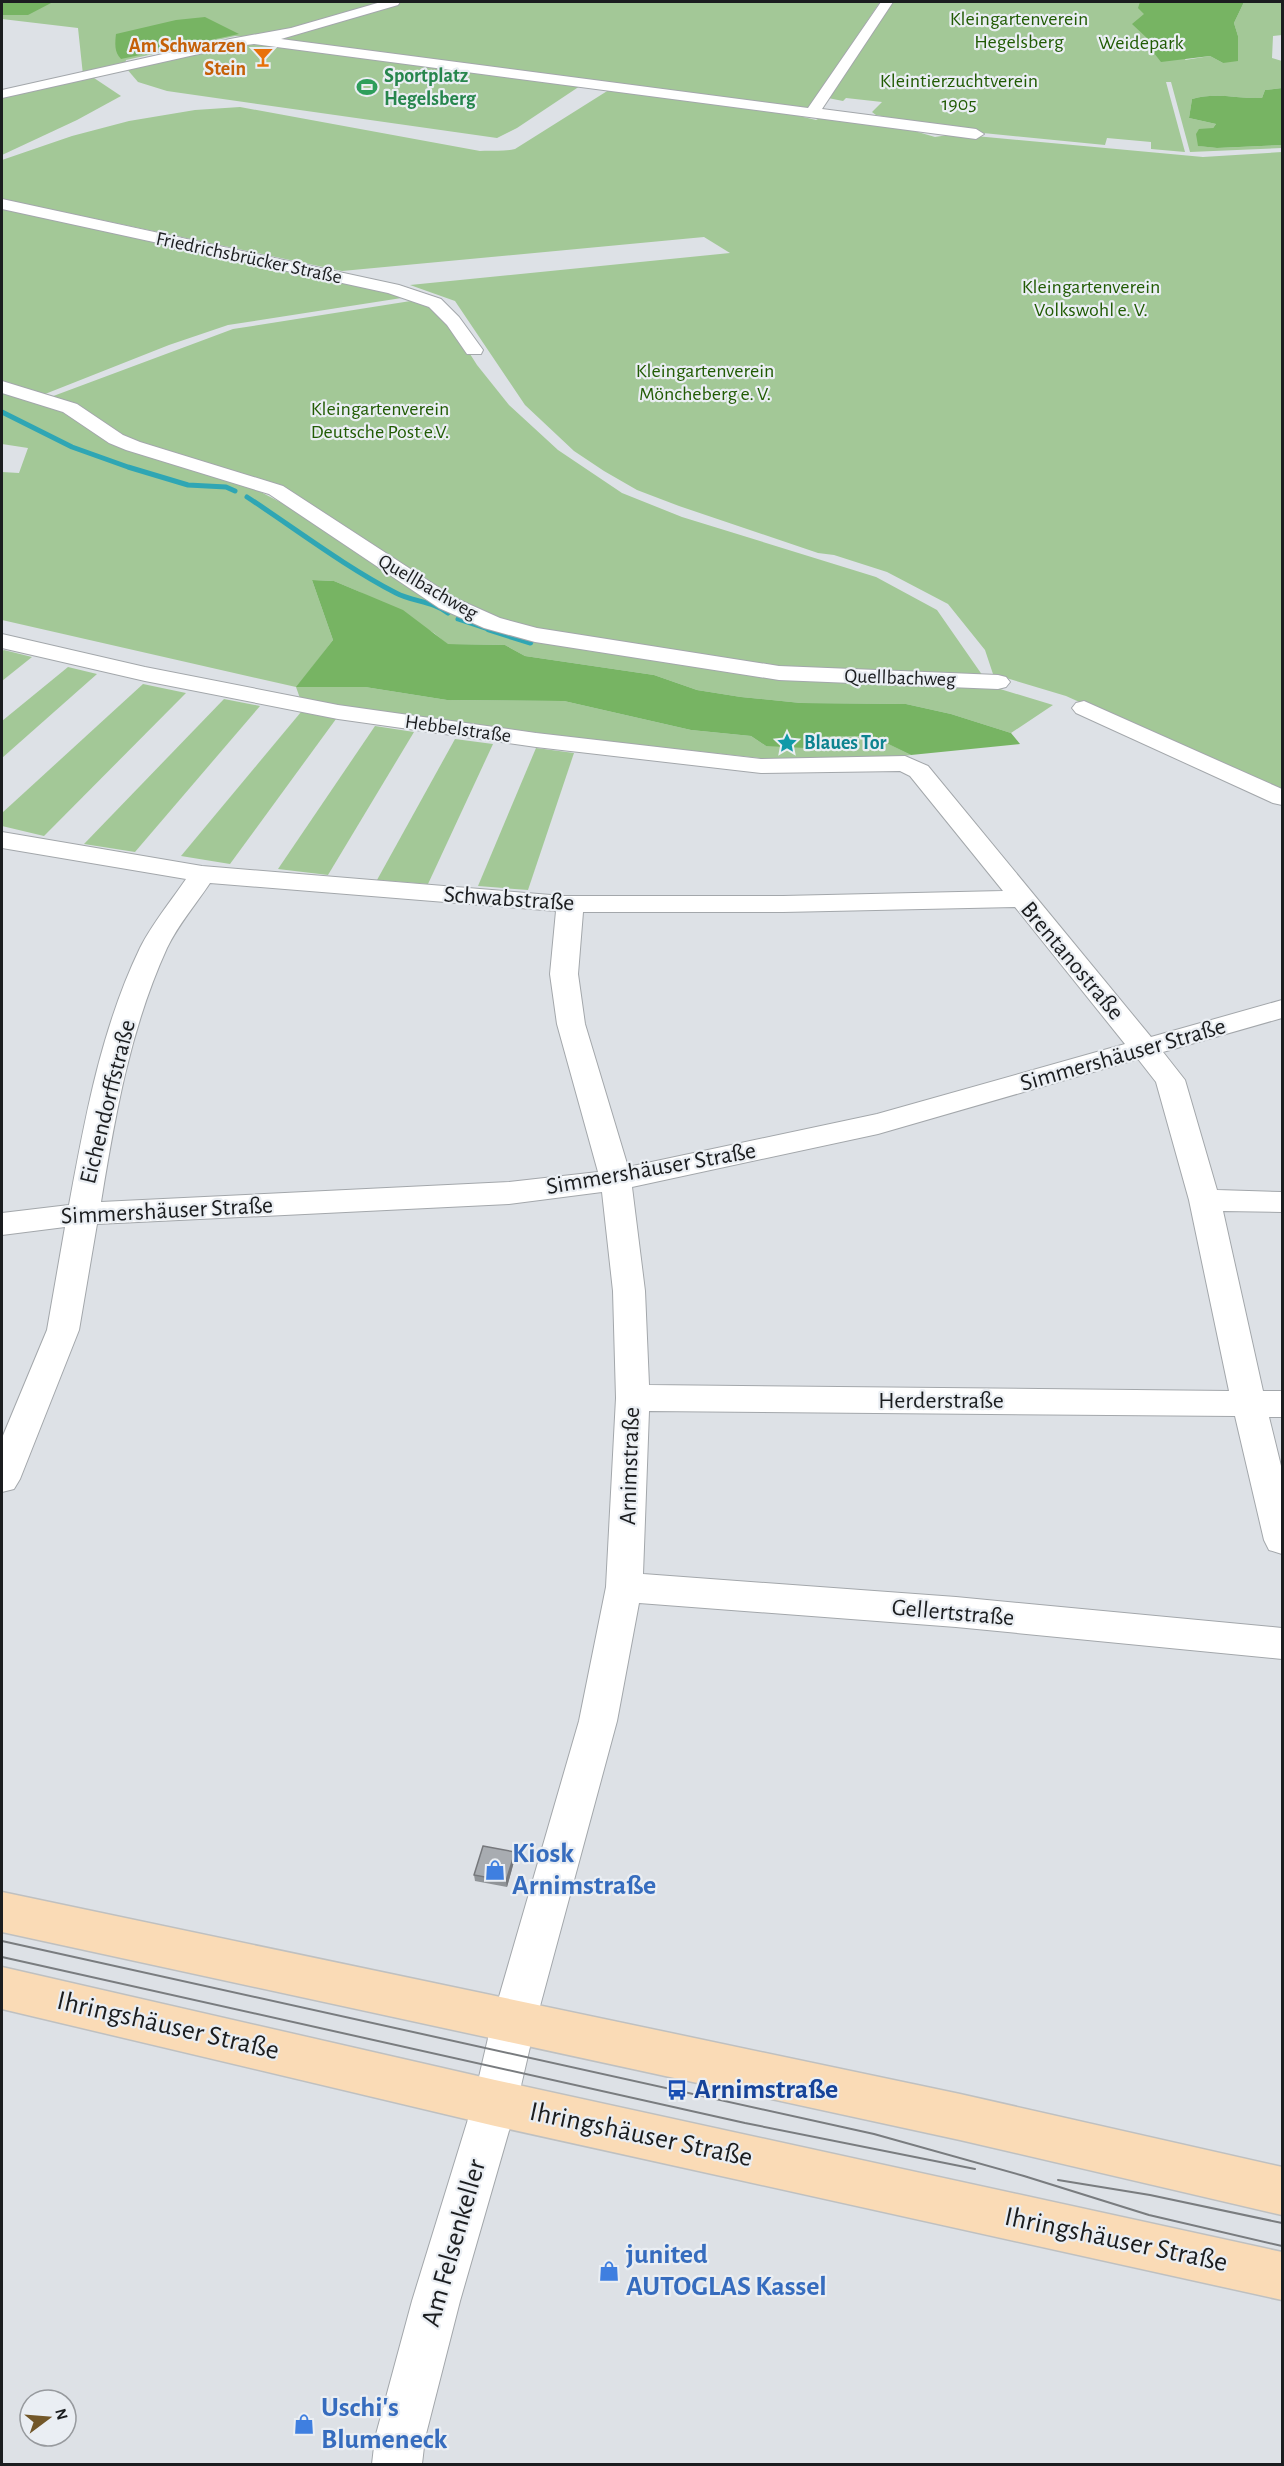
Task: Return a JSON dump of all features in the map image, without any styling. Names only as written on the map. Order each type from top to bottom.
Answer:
[{"type":"main road","points":[[2,1912],[960,2117],[1282,2191]]},
{"type":"main road","name":"Ihringshäuser Straße","points":[[2,1988],[495,2103],[1282,2276]]},
{"type":"street","points":[[2,94],[230,43],[305,29],[393,2]]},
{"type":"street","points":[[813,112],[887,2]]},
{"type":"street","points":[[259,39],[976,134]]},
{"type":"street","name":"Friedrichsbrücker Straße","points":[[2,204],[393,289],[435,303],[453,321],[474,350]]},
{"type":"street","name":"Quellbachweg","points":[[2,387],[70,408],[116,439],[133,446],[276,490],[447,603],[492,623],[535,635],[779,673],[998,682]]},
{"type":"street","name":"Hebbelstraße","points":[[2,641],[145,674],[338,712],[536,740],[761,766],[905,763],[918,771]]},
{"type":"street","points":[[1084,708],[1282,798]]},
{"type":"street","name":"Brentanostraße","points":[[918,771],[961,821],[1020,899],[1170,1080],[1205,1200],[1249,1404],[1282,1540]]},
{"type":"street","name":"Schwabstraße","points":[[2,840],[202,873],[570,904],[783,904],[1020,899]]},
{"type":"street","name":"Eichendorffstraße","points":[[2,1479],[63,1330],[81,1215],[119,1038],[154,947],[202,873]]},
{"type":"street","name":"Arnimstraße","points":[[514,2021],[598,1721],[624,1587],[633,1398],[629,1291],[616,1180],[571,1024],[564,974],[570,904]]},
{"type":"street","name":"Simmershäuser Straße","points":[[2,1224],[81,1215],[509,1193],[616,1180],[879,1124],[1282,1009]]},
{"type":"street","points":[[1205,1200],[1282,1202]]},
{"type":"street","name":"Herderstraße","points":[[633,1398],[1249,1404]]},
{"type":"street","points":[[1249,1404],[1282,1404]]},
{"type":"street","name":"Gellertstraße","points":[[624,1587],[956,1612],[1282,1644]]},
{"type":"street","name":"Am Felsenkeller","points":[[397,2464],[400,2438],[436,2301],[495,2103],[514,2021]]},
{"type":"green space","points":[[2,2],[880,2],[808,109],[278,39],[235,36],[126,60],[125,65],[83,75],[78,28],[2,19]]},
{"type":"green space","points":[[2,2],[53,2],[28,15],[2,15]]},
{"type":"green space","points":[[892,2],[1214,2],[1185,60],[1210,56],[1223,63],[1238,36],[1234,23],[1244,2],[1282,2],[1282,35],[1273,36],[1272,58],[1282,61],[1282,88],[1265,90],[1262,98],[1218,96],[1192,99],[1189,118],[1216,124],[1199,146],[1217,148],[1282,145],[1282,148],[1190,152],[1171,82],[1166,82],[1185,152],[1151,149],[1151,142],[1107,138],[1105,145],[953,130],[876,115],[872,112],[882,102],[846,98],[843,101],[828,98]]},
{"type":"green space","points":[[1140,2],[1244,2],[1234,23],[1238,36],[1238,61],[1223,63],[1210,56],[1161,62],[1150,48],[1149,40],[1132,24],[1144,14],[1138,8]]},
{"type":"green space","points":[[205,17],[239,34],[121,59],[117,53],[116,34],[176,20]]},
{"type":"green space","name":"Sportplatz Hegelsberg","points":[[254,42],[583,84],[517,128],[497,138],[167,91],[138,82],[126,68]]},
{"type":"green space","points":[[91,76],[121,96],[77,120],[2,155],[2,97]]},
{"type":"green space","points":[[612,88],[774,110],[816,120],[820,118],[904,128],[935,137],[954,134],[1203,157],[1282,152],[1282,793],[1066,696],[993,674],[985,650],[948,604],[887,572],[834,555],[818,553],[679,506],[637,490],[604,471],[574,451],[525,405],[455,301],[410,285],[730,253],[704,237],[342,271],[2,199],[2,160],[72,136],[129,121],[195,110],[240,107],[480,151],[506,150],[515,149]]},
{"type":"green space","points":[[1282,88],[1282,145],[1217,148],[1198,146],[1196,134],[1199,129],[1213,128],[1216,124],[1189,118],[1192,99],[1218,96],[1262,98],[1265,90]]},
{"type":"green space","points":[[2,206],[408,297],[228,325],[169,345],[40,396],[2,386]]},
{"type":"green space","name":"Kleingartenverein Deutsche Post e.V.","points":[[417,300],[432,305],[449,321],[477,365],[509,405],[558,450],[622,493],[682,517],[876,577],[937,610],[985,679],[772,670],[547,636],[487,617],[432,590],[277,486],[136,442],[48,398],[233,329]]},
{"type":"green space","points":[[2,390],[68,410],[114,442],[251,487],[303,514],[465,616],[776,677],[987,685],[1053,705],[1011,733],[951,714],[906,704],[801,703],[697,690],[654,675],[525,656],[505,645],[447,644],[434,633],[360,592],[334,581],[312,580],[333,640],[297,687],[365,687],[447,700],[564,701],[691,730],[751,736],[766,746],[811,737],[873,736],[911,755],[877,759],[778,760],[584,739],[301,701],[296,687],[2,620],[2,472],[19,473],[28,448],[2,444]]},
{"type":"green space","points":[[312,580],[334,581],[403,610],[448,644],[505,645],[525,656],[654,675],[697,690],[741,697],[801,703],[906,704],[951,714],[1011,733],[1020,744],[911,755],[872,736],[811,737],[805,748],[766,746],[751,736],[691,730],[564,701],[447,700],[365,687],[296,687],[333,640]]},
{"type":"green space","points":[[2,651],[32,657],[2,681]]},
{"type":"green space","points":[[68,667],[97,674],[2,758],[2,721]]},
{"type":"green space","points":[[143,684],[186,693],[44,836],[2,826],[2,813]]},
{"type":"green space","points":[[224,699],[260,706],[135,852],[84,844]]},
{"type":"green space","points":[[301,712],[336,719],[230,864],[181,856]]},
{"type":"green space","points":[[375,726],[414,732],[328,875],[278,869]]},
{"type":"green space","points":[[455,739],[493,744],[428,884],[377,880]]},
{"type":"green space","points":[[536,748],[574,753],[528,890],[478,886]]},
{"type":"building","name":"Kiosk Arnimstraße","points":[[483,1846],[515,1852],[506,1881],[474,1875]]},
{"type":"waterway","points":[[2,412],[72,447],[128,467],[188,485],[226,487],[235,491]]},
{"type":"waterway","points":[[247,497],[377,582],[402,596],[436,606],[448,613]]},
{"type":"waterway","points":[[458,619],[494,631]]},
{"type":"waterway","points":[[489,629],[530,642]]},
{"type":"tram line","points":[[2,1941],[874,2134],[1024,2176],[1149,2215],[1282,2246]]},
{"type":"tram line","points":[[2,1957],[745,2123],[975,2169]]},
{"type":"tram line","points":[[1058,2180],[1150,2195],[1282,2223]]},
{"type":"place","name":"Am Schwarzen Stein","points":[[263,57]]},
{"type":"place","name":"Sportplatz Hegelsberg","points":[[367,87]]},
{"type":"place","name":"Blaues Tor","points":[[787,743]]},
{"type":"place","name":"Kiosk Arnimstraße","points":[[495,1870]]},
{"type":"place","name":"Arnimstraße","points":[[677,2090]]},
{"type":"place","name":"junited AUTOGLAS Kassel","points":[[609,2271]]},
{"type":"place","name":"Uschi's Blumeneck","points":[[304,2424]]},
{"type":"park label","name":"Kleingartenverein Hegelsberg","points":[[1019,30]]},
{"type":"park label","name":"Weidepark","points":[[1141,43]]},
{"type":"park label","name":"Kleintierzuchtverein 1905","points":[[959,92]]},
{"type":"park label","name":"Kleingartenverein Volkswohl e. V.","points":[[1091,298]]},
{"type":"park label","name":"Kleingartenverein Möncheberg e. V.","points":[[705,382]]}]
